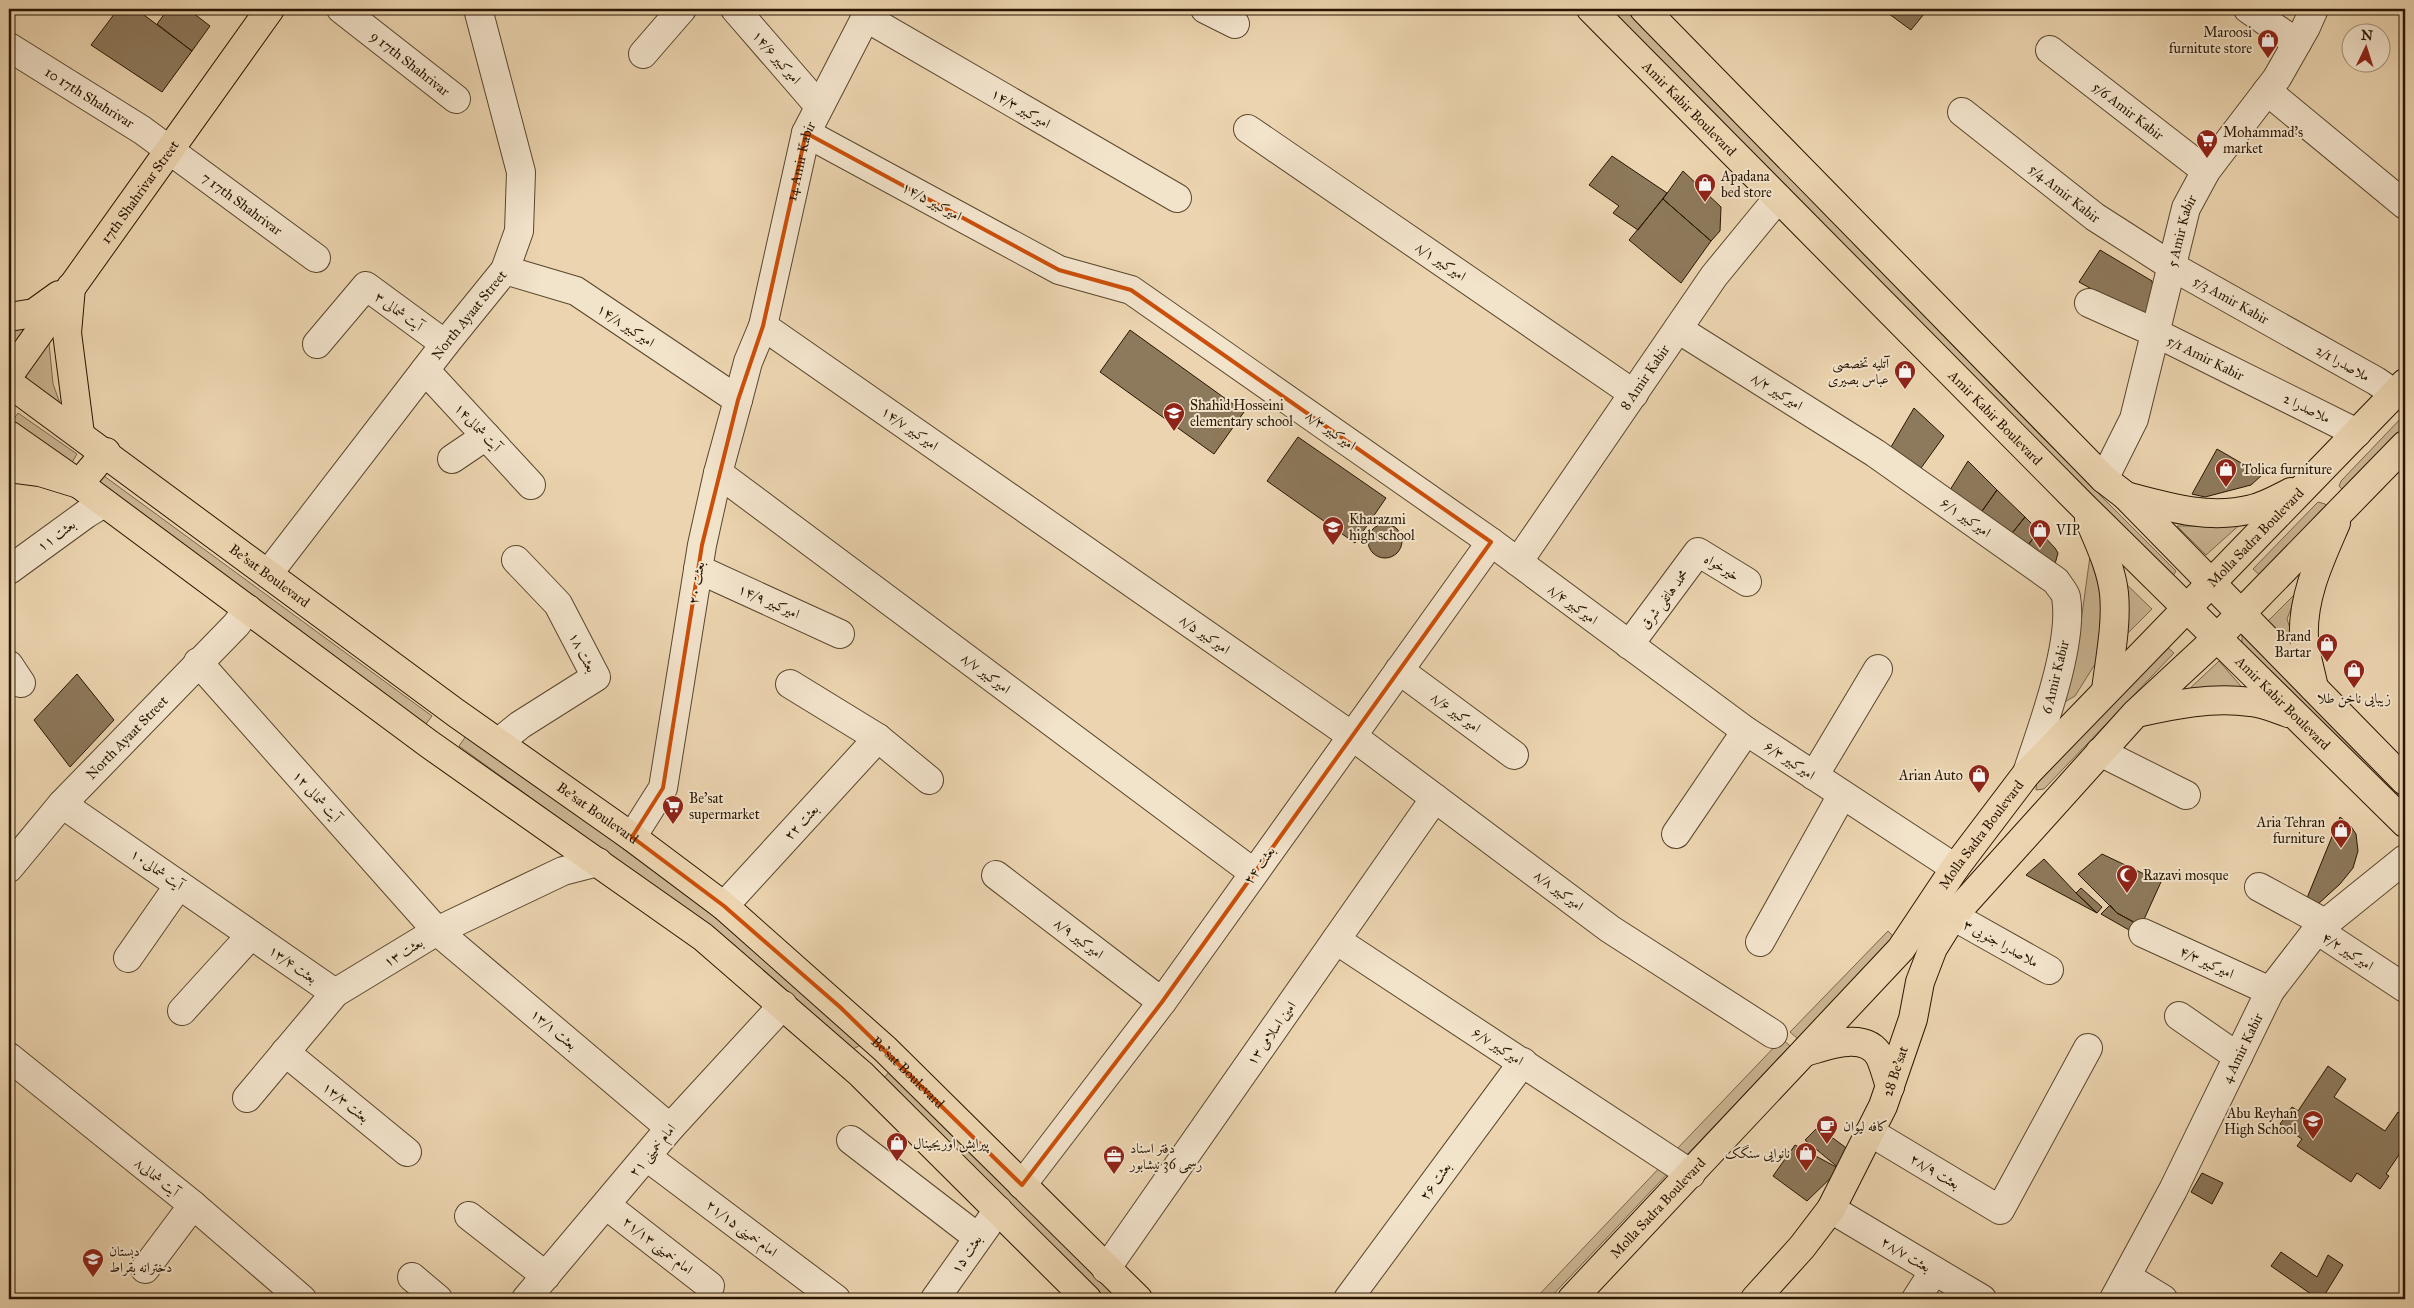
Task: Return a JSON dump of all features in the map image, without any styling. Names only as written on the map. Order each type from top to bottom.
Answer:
[{"type":"main road","name":"17th Shahrivar Street","points":[[9,375],[270,9]]},
{"type":"main road","name":"Amir Kabir Boulevard","points":[[1591,9],[2083,506],[2405,823]]},
{"type":"main road","points":[[1644,9],[2104,479],[2126,496],[2405,781]]},
{"type":"main road","points":[[9,317],[34,313],[70,287]]},
{"type":"main road","points":[[70,287],[67,333],[80,434]]},
{"type":"main road","points":[[1977,399],[2005,377]]},
{"type":"main road","name":"Be'sat Boulevard","points":[[9,383],[106,452],[456,713],[632,837],[724,906],[859,1025],[1138,1299]]},
{"type":"main road","name":"Molla Sadra Boulevard","points":[[1572,1299],[1901,949],[1955,868],[2027,773],[2400,388]]},
{"type":"main road","points":[[9,435],[79,484],[429,744],[703,937],[861,1074],[1087,1299]]},
{"type":"main road","points":[[2100,752],[2136,714],[2241,614],[2405,445]]},
{"type":"main road","points":[[79,484],[106,452]]},
{"type":"main road","points":[[9,468],[40,472],[79,484]]},
{"type":"main road","points":[[2126,496],[2168,507],[2212,514],[2253,509],[2309,481],[2343,509]]},
{"type":"main road","points":[[2083,506],[2106,560],[2114,593],[2113,636],[2106,690]]},
{"type":"main road","points":[[2314,688],[2304,639],[2306,604],[2316,571],[2343,509]]},
{"type":"main road","points":[[2136,714],[2180,703],[2220,700],[2253,702],[2293,714]]},
{"type":"main road","points":[[429,744],[456,713]]},
{"type":"main road","name":"28 Be'sat","points":[[1755,1299],[1802,1247],[1831,1209],[1870,1132],[1890,1087],[1913,1019],[1920,982],[1933,948],[1954,916],[2100,752]]},
{"type":"main road","points":[[1805,1052],[1843,1042],[1857,1042],[1871,1046],[1879,1056],[1890,1087]]},
{"type":"street","name":"9 17th Shahrivar","points":[[341,9],[456,99]]},
{"type":"street","name":"North Ayaat Street","points":[[268,574],[445,344],[505,270],[519,231],[521,172],[478,9]]},
{"type":"street","points":[[643,54],[682,9]]},
{"type":"street","name":"امیرکبیر ۱۴/۶","points":[[735,9],[820,106]]},
{"type":"street","points":[[1205,9],[1234,24]]},
{"type":"street","points":[[2248,9],[2297,43]]},
{"type":"street","name":"5 Amir Kabir","points":[[2104,479],[2134,419],[2186,208],[2206,171],[2267,91],[2297,43],[2314,9]]},
{"type":"street","name":"14 Amir Kabir","points":[[763,326],[806,133],[868,13]]},
{"type":"street","name":"امیرکبیر ۱۴/۳","points":[[868,13],[1176,198]]},
{"type":"street","name":"10 17th Shahrivar","points":[[9,47],[142,130],[169,150]]},
{"type":"street","name":"5/6 Amir Kabir","points":[[2050,50],[2206,171]]},
{"type":"street","points":[[2267,91],[2405,205]]},
{"type":"street","name":"5/4 Amir Kabir","points":[[1962,112],[2095,217],[2172,267]]},
{"type":"street","name":"امیرکبیر ۸/۱","points":[[1248,129],[1634,394]]},
{"type":"street","name":"امیرکبیر ۱۴/۵","points":[[806,133],[1058,270]]},
{"type":"street","name":"7 17th Shahrivar","points":[[169,150],[316,258]]},
{"type":"street","name":"8 Amir Kabir","points":[[1518,562],[1714,276],[1778,198]]},
{"type":"street","name":"5/3 Amir Kabir","points":[[2172,267],[2290,333]]},
{"type":"street","name":"امیرکبیر ۱۴/۸","points":[[505,270],[576,292],[738,400]]},
{"type":"street","name":"امیرکبیر ۸/۳","points":[[1058,270],[1131,290],[1518,562]]},
{"type":"street","name":"آیت شمالی ۳","points":[[317,344],[366,286],[445,344]]},
{"type":"street","name":"5/1 Amir Kabir","points":[[2089,303],[2156,333],[2256,383]]},
{"type":"street","name":"بعثت ۲۰","points":[[632,837],[663,788],[698,569],[718,473],[748,362],[763,326]]},
{"type":"street","name":"امیرکبیر ۱۴/۷","points":[[763,326],[1058,531]]},
{"type":"street","name":"امیرکبیر ۸/۲","points":[[1678,329],[1875,453]]},
{"type":"street","name":"ملاصدرا 2/1","points":[[2290,333],[2376,381],[2400,388]]},
{"type":"street","name":"آیت شمالی۱۴","points":[[425,370],[531,485]]},
{"type":"street","name":"ملاصدرا 2","points":[[2256,383],[2357,433]]},
{"type":"street","points":[[452,459],[486,436]]},
{"type":"street","name":"امیرکبیر ۶/۱","points":[[1875,453],[2056,581]]},
{"type":"street","name":"امیرکبیر ۸/۷","points":[[718,473],[1254,873]]},
{"type":"street","name":"بعثت ۱۱","points":[[9,570],[104,503]]},
{"type":"street","name":"امیرکبیر ۸/۵","points":[[1058,531],[1352,736]]},
{"type":"street","name":"بعثت ۲۴","points":[[1022,1184],[1162,1002],[1490,542]]},
{"type":"street","name":"خیرخواه","points":[[1698,552],[1747,582]]},
{"type":"street","name":"محمد هاتفی شرق","points":[[1629,645],[1698,552]]},
{"type":"street","name":"بعثت ۱۸","points":[[498,742],[520,725],[596,677],[558,604],[516,560]]},
{"type":"street","name":"امیرکبیر ۸/۴","points":[[1518,562],[1629,645]]},
{"type":"street","name":"امیرکبیر ۱۴/۹","points":[[698,569],[840,634]]},
{"type":"street","name":"6 Amir Kabir","points":[[2027,773],[2052,696],[2066,636],[2066,596],[2056,581]]},
{"type":"street","name":"North Ayaat Street","points":[[9,868],[62,804],[236,625],[248,609]]},
{"type":"street","name":"امیرکبیر ۶/۳","points":[[1629,645],[1746,731],[1955,868]]},
{"type":"street","name":"آیت شمالی ۱۲","points":[[198,662],[437,931]]},
{"type":"street","points":[[1814,776],[1878,669]]},
{"type":"street","name":"امیرکبیر ۸/۶","points":[[1399,670],[1514,755]]},
{"type":"street","points":[[790,684],[878,738],[930,780]]},
{"type":"street","points":[[1676,834],[1746,731]]},
{"type":"street","name":"امیرکبیر ۸/۸","points":[[1352,736],[1610,929],[1773,1034]]},
{"type":"street","name":"بعثت ۲۲","points":[[724,906],[878,738]]},
{"type":"street","points":[[2100,752],[2186,795]]},
{"type":"street","points":[[1760,942],[1842,795]]},
{"type":"street","name":"امین اسلامی ۱۳","points":[[1106,1269],[1435,798]]},
{"type":"street","name":"آیت شمالی۱۰","points":[[62,804],[251,935]]},
{"type":"street","name":"4 Amir Kabir","points":[[2121,1288],[2270,992],[2321,927],[2405,859]]},
{"type":"street","name":"بعثت ۱۳","points":[[247,1098],[335,993],[437,931],[563,871],[598,862]]},
{"type":"street","name":"امیرکبیر ۸/۹","points":[[996,875],[1162,1002]]},
{"type":"street","points":[[128,958],[179,885]]},
{"type":"street","name":"امیرکبیر ۴/۲","points":[[2259,887],[2321,927],[2405,988]]},
{"type":"street","name":"ملاصدرا جنوبی ۳","points":[[1954,916],[2049,970]]},
{"type":"street","name":"بعثت ۱۳/۱","points":[[437,931],[670,1128]]},
{"type":"street","name":"امیرکبیر ۴/۳","points":[[2143,933],[2270,992]]},
{"type":"street","points":[[182,1011],[251,935]]},
{"type":"street","name":"بعثت ۱۳/۴","points":[[251,935],[335,993]]},
{"type":"street","name":"امیرکبیر ۶/۷","points":[[1336,940],[1523,1062],[1659,1155],[1691,1174]]},
{"type":"street","name":"امام خمینی ۲۱","points":[[534,1292],[670,1128],[783,1005]]},
{"type":"street","points":[[2179,1016],[2238,1057]]},
{"type":"street","name":"بعثت ۲۸/۹","points":[[1870,1132],[2000,1210],[2088,1048]]},
{"type":"street","name":"بعثت ۱۳/۳","points":[[285,1052],[407,1152]]},
{"type":"street","name":"آیت شمالی۸","points":[[9,1058],[193,1205],[302,1299]]},
{"type":"street","name":"بعثت ۲۶","points":[[1348,1299],[1523,1062]]},
{"type":"street","points":[[850,1140],[978,1237]]},
{"type":"street","name":"امام خمینی ۲۱/۱۵","points":[[647,1157],[836,1299]]},
{"type":"street","points":[[145,1269],[193,1205]]},
{"type":"street","name":"امام خمینی ۲۱/۱۳","points":[[606,1205],[710,1286]]},
{"type":"street","name":"بعثت ۲۸/۷","points":[[1831,1209],[1982,1299]]},
{"type":"street","name":"بعثت ۱۵","points":[[935,1299],[998,1210]]},
{"type":"street","points":[[469,1216],[534,1292]]},
{"type":"street","points":[[1916,1299],[1934,1271]]},
{"type":"street","points":[[412,1277],[438,1299]]},
{"type":"street","points":[[2121,1288],[2163,1299]]},
{"type":"highlighted area","points":[[806,133],[1059,270],[1131,290],[1491,542],[1162,1002],[1022,1185],[840,1007],[724,906],[632,837],[663,788],[702,545],[738,400],[763,326]]},
{"type":"shaded area","points":[[1609,9],[1625,9],[2047,442],[2176,571],[2171,579],[1926,328]]},
{"type":"shaded area","points":[[32,324],[11,351],[9,350],[9,331]]},
{"type":"shaded area","points":[[49,343],[53,384],[61,406],[28,384],[26,376]]},
{"type":"shaded area","points":[[18,413],[77,454],[70,466],[10,424]]},
{"type":"shaded area","points":[[2405,414],[2405,432],[2344,491],[2339,486],[2341,481]]},
{"type":"shaded area","points":[[100,473],[432,716],[426,724],[93,483]]},
{"type":"shaded area","points":[[2318,502],[2325,504],[2328,509],[2263,578],[2253,569]]},
{"type":"shaded area","points":[[2244,521],[2206,555],[2177,526],[2211,526]]},
{"type":"shaded area","points":[[2091,549],[2101,583],[2102,631],[2097,661],[2075,696],[2061,704],[2079,636]]},
{"type":"shaded area","points":[[2123,581],[2152,609],[2123,638]]},
{"type":"shaded area","points":[[2298,591],[2287,619],[2298,653],[2267,622]]},
{"type":"shaded area","points":[[2242,635],[2405,803],[2397,800],[2242,645]]},
{"type":"shaded area","points":[[2166,646],[2174,653],[2044,789],[2036,790],[2037,779]]},
{"type":"shaded area","points":[[2219,661],[2247,693],[2185,693]]},
{"type":"shaded area","points":[[466,736],[598,830],[748,942],[861,1045],[851,1050],[731,942],[459,746]]},
{"type":"shaded area","points":[[1888,931],[1896,939],[1798,1039],[1790,1032]]},
{"type":"shaded area","points":[[1782,1039],[1790,1046],[1682,1160],[1674,1152]]},
{"type":"shaded area","points":[[890,1071],[1121,1299],[1107,1299],[882,1080]]},
{"type":"shaded area","points":[[1663,1164],[1670,1171],[1549,1299],[1535,1299]]},
{"type":"building","points":[[118,9],[136,9],[192,51],[162,92],[91,45]]},
{"type":"building","points":[[168,9],[188,9],[210,26],[192,51],[157,24]]},
{"type":"building","points":[[1887,9],[1928,9],[1911,30],[1885,11]]},
{"type":"building","points":[[1612,156],[1667,193],[1638,230],[1613,213],[1619,206],[1589,185]]},
{"type":"building","points":[[1683,171],[1721,207],[1720,231],[1711,241],[1663,199]]},
{"type":"building","points":[[1663,199],[1711,241],[1681,283],[1629,240]]},
{"type":"building","points":[[2100,250],[2152,281],[2154,296],[2144,318],[2079,282]]},
{"type":"building","points":[[1130,330],[1244,412],[1214,454],[1100,372]]},
{"type":"building","points":[[1914,408],[1944,436],[1921,468],[1891,447]]},
{"type":"building","points":[[1298,437],[1386,498],[1355,543],[1267,481]]},
{"type":"building","points":[[2217,449],[2262,475],[2251,485],[2205,497],[2192,494]]},
{"type":"building","points":[[1968,461],[1997,490],[1980,514],[1950,490]]},
{"type":"building","points":[[1997,490],[2025,517],[2009,537],[1980,514]]},
{"type":"building","points":[[2025,517],[2039,531],[2024,550],[2009,537]]},
{"type":"building","points":[[1385,524],[1397,529],[1402,541],[1397,553],[1385,558],[1373,553],[1368,541],[1373,529]]},
{"type":"building","name":"VIP","points":[[2039,531],[2058,553],[2055,564],[2024,550]]},
{"type":"building","points":[[77,674],[114,720],[70,767],[34,720]]},
{"type":"building","points":[[2340,817],[2350,825],[2356,834],[2358,851],[2353,868],[2340,884],[2317,905],[2307,898]]},
{"type":"building","name":"Razavi mosque","points":[[2102,854],[2161,882],[2141,926],[2117,913],[2078,874]]},
{"type":"building","points":[[2044,859],[2076,893],[2097,913],[2026,875]]},
{"type":"building","points":[[2081,888],[2102,907],[2097,913],[2076,893]]},
{"type":"building","points":[[2110,905],[2117,913],[2141,926],[2136,934],[2101,914]]},
{"type":"building","points":[[2328,1066],[2346,1079],[2334,1097],[2385,1131],[2398,1112],[2405,1117],[2405,1146],[2386,1174],[2389,1176],[2380,1189],[2357,1173],[2351,1182],[2297,1146],[2302,1139],[2280,1124],[2292,1107],[2298,1111]]},
{"type":"building","name":"کافه لیوان","points":[[1818,1127],[1849,1150],[1840,1169],[1805,1140]]},
{"type":"building","name":"نانوایی سنگک","points":[[1795,1145],[1840,1169],[1807,1201],[1773,1176]]},
{"type":"building","points":[[2202,1173],[2223,1183],[2212,1204],[2191,1192]]},
{"type":"building","points":[[2281,1252],[2317,1277],[2328,1255],[2343,1265],[2322,1299],[2318,1299],[2271,1266]]},
{"type":"place","name":"Maroosi furnitute store","points":[[2268,59]]},
{"type":"place","name":"Mohammad's market","points":[[2207,159]]},
{"type":"place","name":"Apadana bed store","points":[[1705,203]]},
{"type":"place","name":"آتلیه تخصصی عباس بصیری","points":[[1905,390]]},
{"type":"place","name":"Shahid Hosseini elementary school","points":[[1174,432]]},
{"type":"place","name":"Tolica furniture","points":[[2226,488]]},
{"type":"place","name":"Kharazmi high school","points":[[1333,546]]},
{"type":"place","name":"VIP","points":[[2040,549]]},
{"type":"place","name":"Brand Bartar","points":[[2327,663]]},
{"type":"place","name":"زیبایی ناخن طلا","points":[[2354,689]]},
{"type":"place","name":"Arian Auto","points":[[1979,794]]},
{"type":"place","name":"Be'sat supermarket","points":[[673,825]]},
{"type":"place","name":"Aria Tehran furniture","points":[[2341,849]]},
{"type":"place","name":"Razavi mosque","points":[[2127,894]]},
{"type":"place","name":"Abu Reyhan High School","points":[[2313,1140]]},
{"type":"place","name":"کافه لیوان","points":[[1827,1145]]},
{"type":"place","name":"پیرایش اوریجینال","points":[[897,1162]]},
{"type":"place","name":"نانوایی سنگک","points":[[1806,1172]]},
{"type":"place","name":"دفتر اسناد رسمی 36 نیشابور","points":[[1114,1175]]},
{"type":"place","name":"دبستان دخترانه بقراط","points":[[93,1278]]}]
